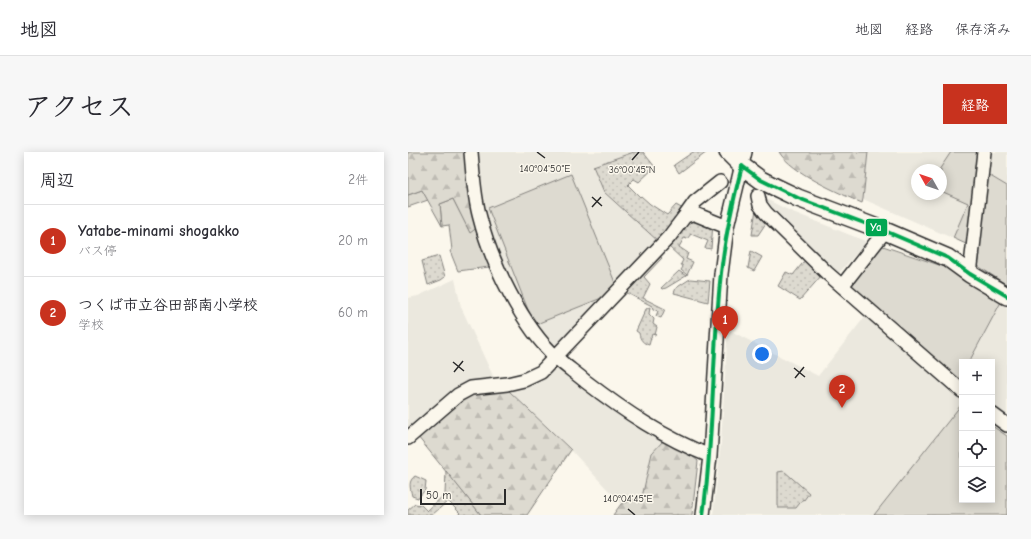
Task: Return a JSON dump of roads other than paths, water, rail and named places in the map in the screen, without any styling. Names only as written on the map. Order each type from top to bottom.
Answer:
[{"type":"main road","points":[[728,152],[743,159],[762,180],[798,198],[885,231],[948,258],[970,274],[1007,296]]},
{"type":"street","points":[[471,152],[479,216],[483,232],[501,276],[537,336],[556,358],[626,411],[685,446],[710,456]]},
{"type":"street","points":[[970,274],[984,152]]},
{"type":"street","points":[[703,515],[710,456],[721,274],[727,226],[743,159]]},
{"type":"street","points":[[408,438],[458,395],[471,388],[507,384],[524,380],[541,372],[556,358],[669,237],[695,202],[720,182]]},
{"type":"street","points":[[758,196],[760,205],[766,213],[808,255],[959,388]]},
{"type":"street","points":[[685,216],[695,214],[727,226]]},
{"type":"street","points":[[842,286],[885,231]]},
{"type":"street","points":[[995,416],[1007,425]]},
{"type":"place","name":"Yatabe-minami shogakko","points":[[725,339]]},
{"type":"place","name":"つくば市立谷田部南小学校","points":[[842,408]]}]
